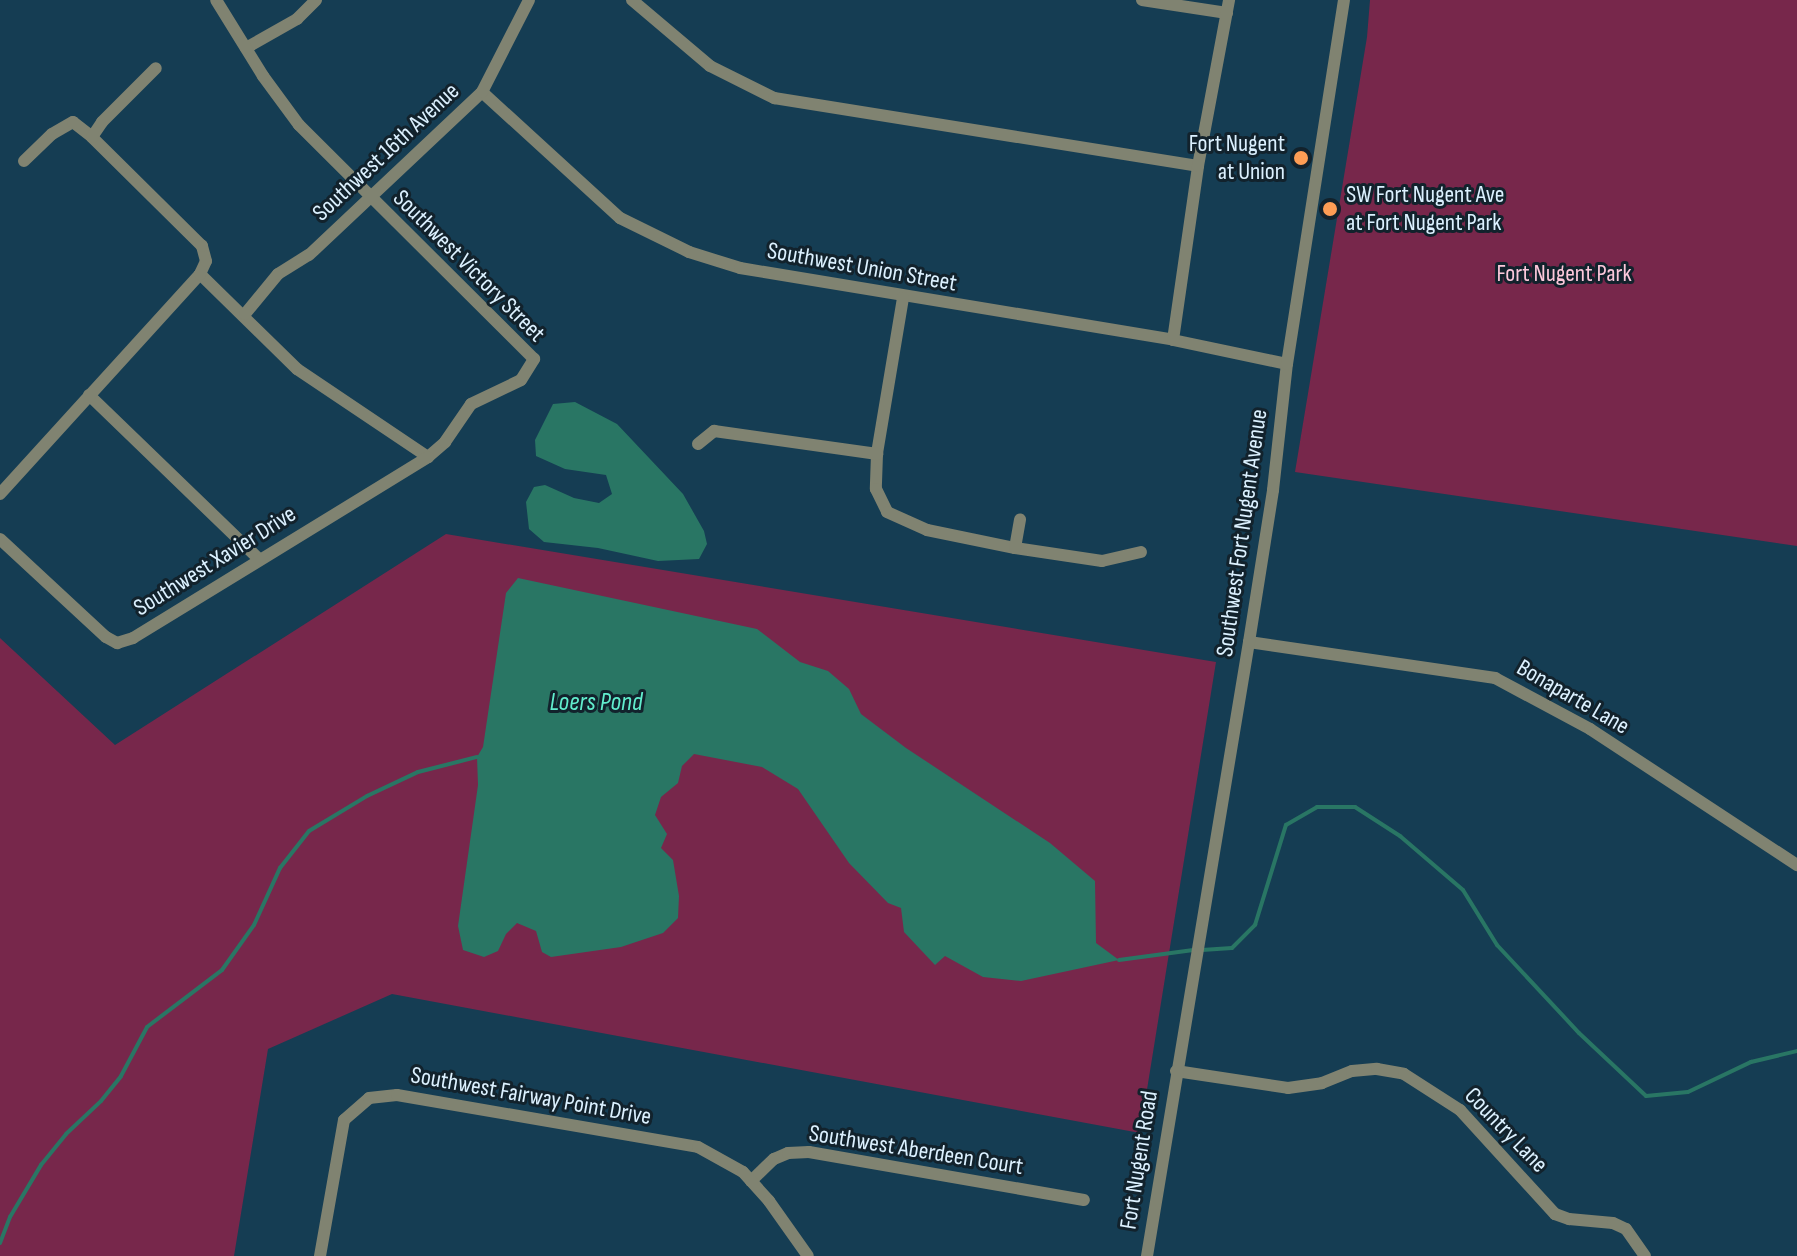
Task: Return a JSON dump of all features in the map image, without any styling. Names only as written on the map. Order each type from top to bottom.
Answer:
[{"type":"street","name":"Southwest Victory Street","points":[[216,0],[299,125],[534,359],[521,380],[471,404],[445,442],[428,457]]},
{"type":"street","points":[[246,48],[297,19],[316,0]]},
{"type":"street","name":"Southwest 16th Avenue","points":[[245,314],[278,274],[309,255],[482,92],[529,0]]},
{"type":"street","points":[[632,0],[710,66],[774,98],[1198,166]]},
{"type":"street","points":[[1142,0],[1228,6],[1198,166],[1173,340]]},
{"type":"street","name":"Southwest Fort Nugent Avenue","points":[[1176,1071],[1273,490],[1287,364],[1344,0]]},
{"type":"street","points":[[92,137],[102,122],[156,68]]},
{"type":"street","name":"Southwest Union Street","points":[[482,92],[620,218],[689,252],[740,268],[903,298],[1173,340],[1287,364]]},
{"type":"street","points":[[0,494],[200,274],[206,261],[202,246],[73,122],[52,134],[24,161]]},
{"type":"street","points":[[200,274],[245,314],[297,369],[428,457]]},
{"type":"street","points":[[903,298],[877,454],[876,489],[887,512],[927,530],[1015,548],[1102,561],[1141,552]]},
{"type":"street","points":[[89,395],[259,559]]},
{"type":"street","points":[[698,444],[714,431],[877,454]]},
{"type":"street","name":"Southwest Xavier Drive","points":[[0,539],[106,637],[117,643],[133,638],[428,457]]},
{"type":"street","points":[[1015,548],[1020,519]]},
{"type":"street","name":"Bonaparte Lane","points":[[1249,642],[1495,678],[1590,729],[1797,865]]},
{"type":"street","name":"Country Lane","points":[[1176,1071],[1288,1088],[1322,1083],[1352,1071],[1377,1069],[1404,1074],[1460,1110],[1555,1214],[1613,1223],[1626,1229],[1645,1256]]},
{"type":"street","name":"Fort Nugent Road","points":[[1147,1256],[1176,1071]]},
{"type":"street","name":"Southwest Fairway Point Drive","points":[[320,1256],[344,1120],[369,1098],[397,1095],[698,1147],[743,1172],[808,1256]]},
{"type":"street","name":"Southwest Aberdeen Court","points":[[751,1181],[774,1159],[788,1153],[809,1152],[1084,1200]]},
{"type":"green space","name":"Fort Nugent Park","points":[[1370,0],[1797,0],[1797,546],[1295,472],[1367,37]]},
{"type":"green space","points":[[446,534],[1216,662],[1140,1133],[392,994],[268,1049],[234,1256],[0,1256],[0,638],[115,745]]},
{"type":"water","points":[[575,402],[617,424],[683,494],[704,531],[707,544],[699,559],[658,561],[598,548],[544,542],[529,529],[526,502],[534,487],[545,485],[574,498],[599,503],[612,494],[606,475],[565,469],[536,456],[535,440],[553,404]]},
{"type":"water","name":"Loers Pond","points":[[518,578],[757,629],[800,662],[828,671],[849,689],[861,714],[906,748],[1050,843],[1095,881],[1096,943],[1119,960],[1021,981],[983,977],[945,956],[935,965],[904,932],[901,908],[888,903],[849,863],[798,789],[762,767],[694,754],[682,766],[678,783],[661,797],[655,815],[667,834],[661,848],[673,860],[679,896],[678,918],[663,933],[621,947],[551,957],[542,952],[536,931],[517,923],[506,934],[498,951],[484,957],[463,950],[458,926],[478,785],[477,757],[483,747],[506,593]]},
{"type":"waterway","points":[[0,1243],[10,1217],[41,1165],[121,1076],[147,1027],[222,970],[254,925],[280,868],[309,831],[367,796],[418,772],[477,757]]},
{"type":"waterway","points":[[1202,950],[1232,948],[1255,925],[1286,825],[1317,807],[1355,807],[1400,836],[1463,890],[1497,945],[1579,1033],[1646,1096],[1688,1092],[1751,1062],[1797,1051]]},
{"type":"waterway","points":[[1119,960],[1193,950]]},
{"type":"place","name":"Fort Nugent at Union","points":[[1301,158]]},
{"type":"place","name":"SW Fort Nugent Ave at Fort Nugent Park","points":[[1330,209]]}]
